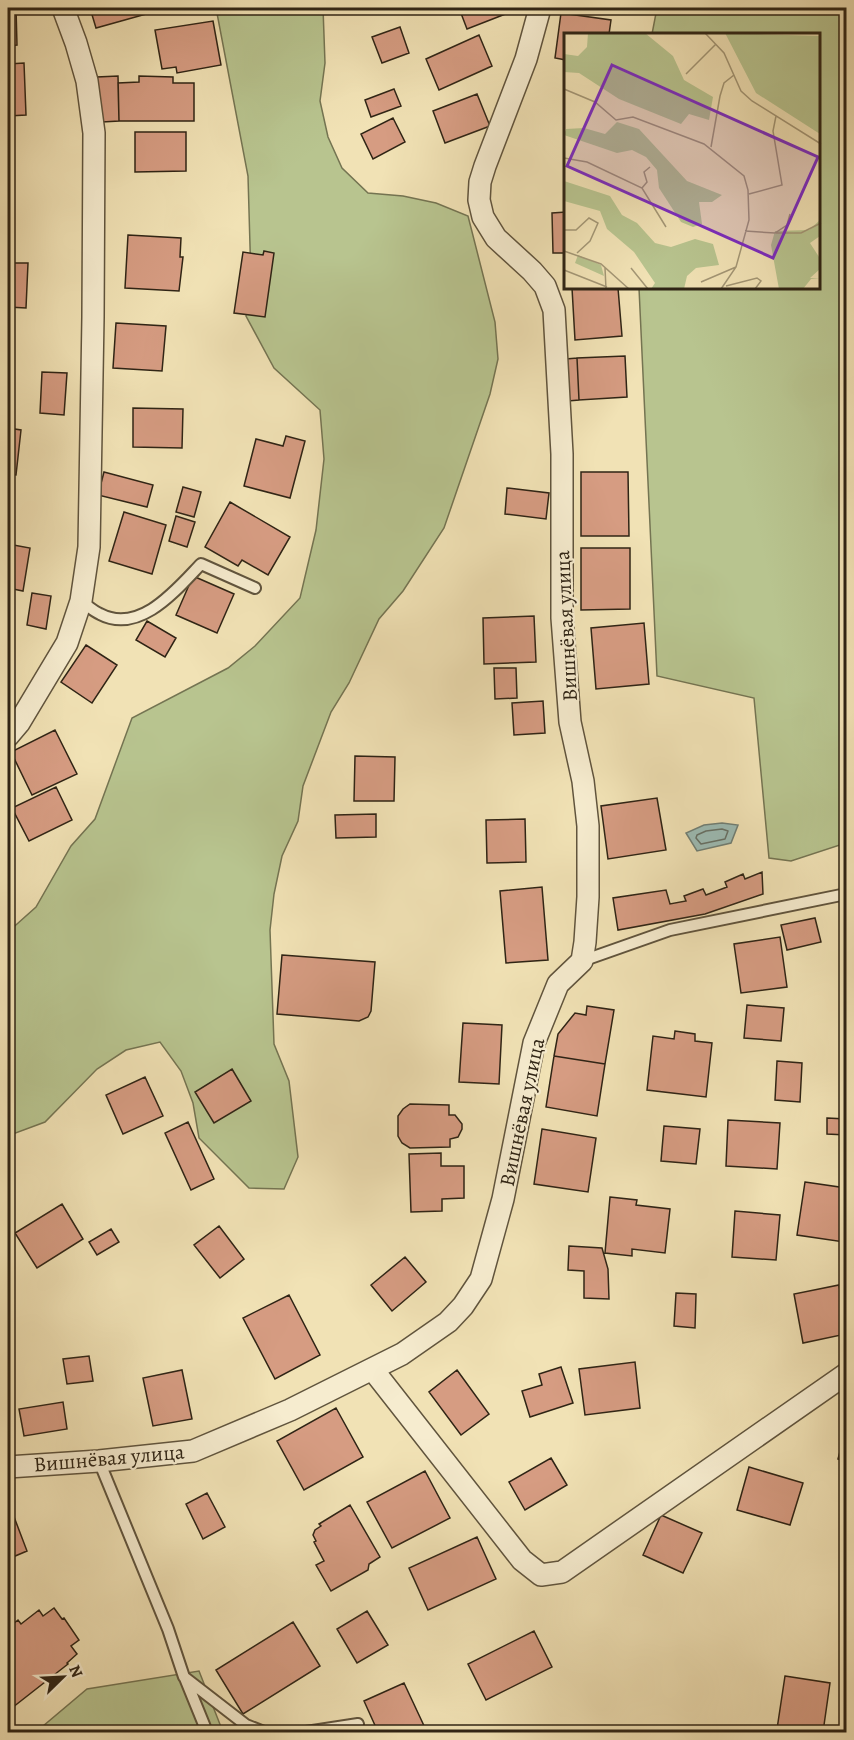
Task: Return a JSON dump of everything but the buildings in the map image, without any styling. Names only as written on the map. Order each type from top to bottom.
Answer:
[{"type":"street","points":[[8,736],[19,723],[67,643],[81,601],[88,547],[94,133],[87,81],[63,8]]},
{"type":"street","name":"Вишнёвая улица","points":[[8,1467],[99,1461],[193,1450],[290,1410],[373,1370],[448,1322],[463,1306],[482,1279],[503,1198],[534,1043],[558,984],[582,961],[588,897],[588,826],[583,781],[570,722],[562,618],[562,454],[554,310],[545,286],[496,238],[483,217],[479,200],[480,182],[485,166],[526,59],[540,8]]},
{"type":"street","points":[[373,1370],[522,1560],[541,1575],[562,1572],[846,1374]]},
{"type":"lane","points":[[81,601],[102,615],[121,619],[142,616],[170,597],[201,564],[255,588]]},
{"type":"lane","points":[[582,961],[670,930],[846,894]]},
{"type":"lane","points":[[99,1461],[168,1629],[184,1677],[207,1732]]},
{"type":"lane","points":[[184,1677],[246,1725],[264,1732]]},
{"type":"lane","points":[[306,1732],[358,1724]]},
{"type":"green space","points":[[216,8],[323,8],[325,63],[320,101],[328,137],[342,168],[368,193],[403,196],[436,203],[468,216],[495,322],[498,359],[490,394],[444,528],[403,591],[379,619],[349,683],[331,712],[303,786],[298,821],[282,856],[274,894],[270,930],[274,1044],[289,1081],[298,1157],[284,1189],[249,1188],[199,1138],[193,1103],[181,1071],[160,1042],[126,1050],[97,1069],[45,1122],[13,1134],[8,1130],[8,932],[36,907],[71,846],[95,819],[132,718],[228,668],[255,646],[300,598],[316,530],[324,459],[320,410],[274,368],[246,316],[251,280],[248,176]]},
{"type":"green space","points":[[657,8],[846,8],[846,843],[791,861],[769,858],[754,698],[657,676],[639,290],[821,290],[821,33],[652,33]]},
{"type":"green space","points":[[199,1671],[223,1732],[36,1732],[87,1689]]},
{"type":"water","points":[[722,823],[738,825],[731,843],[697,851],[686,833],[704,825]]}]
